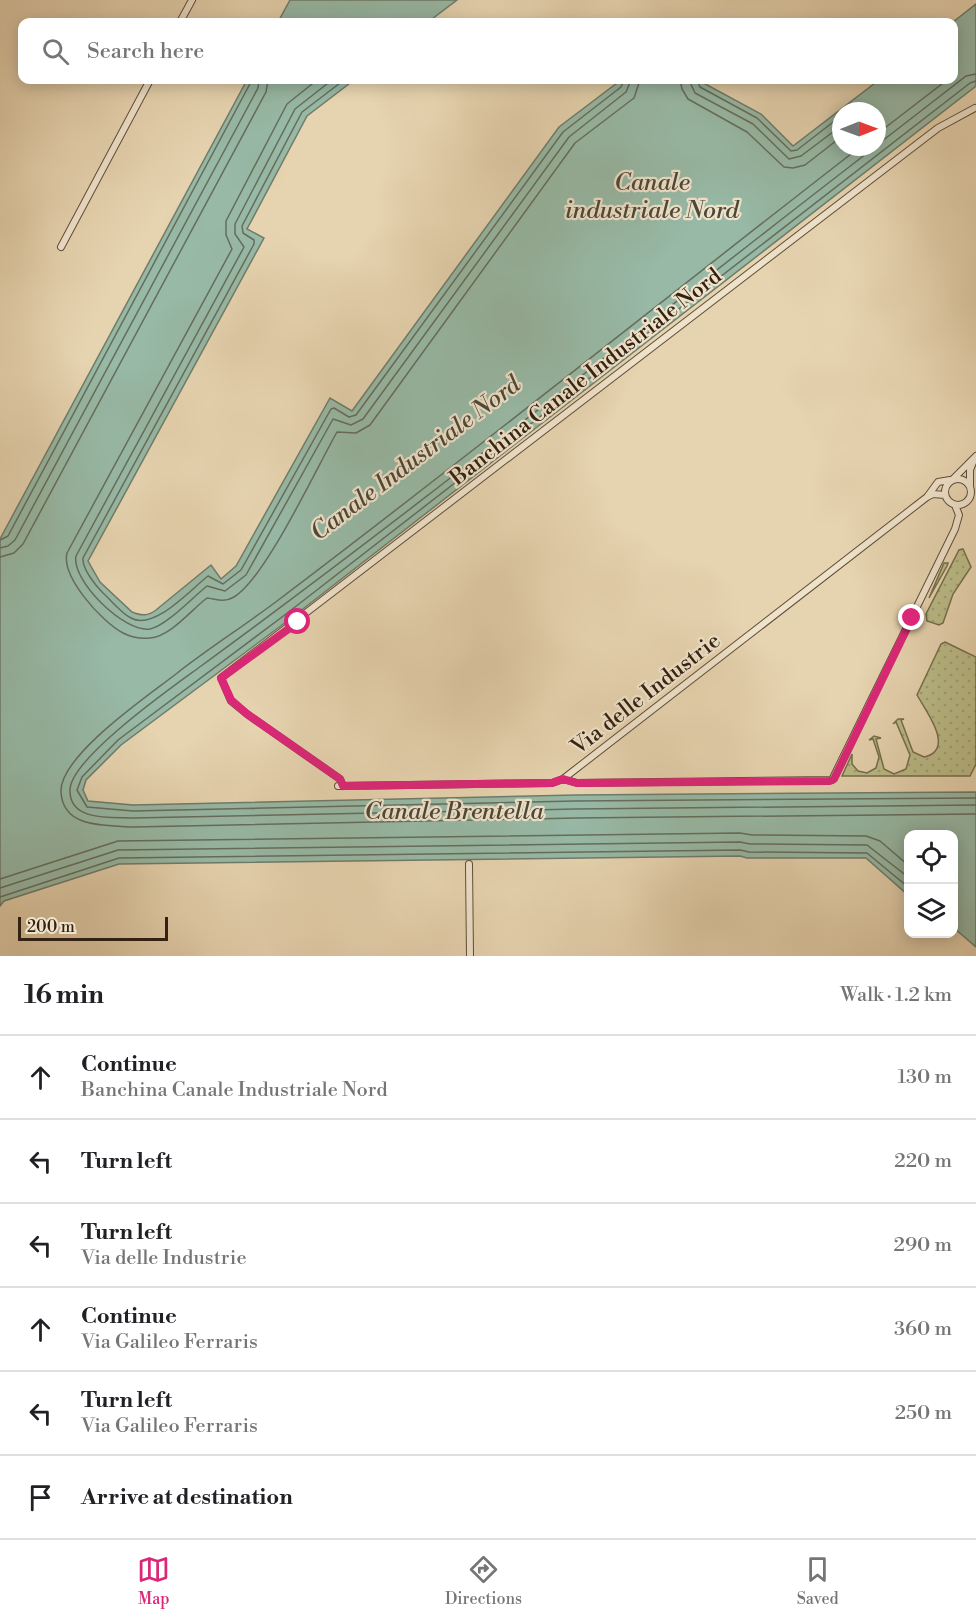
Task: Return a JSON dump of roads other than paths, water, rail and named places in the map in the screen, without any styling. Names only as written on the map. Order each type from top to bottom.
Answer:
[{"type":"street","points":[[182,18],[192,0]]},
{"type":"street","points":[[61,247],[148,84]]},
{"type":"street","name":"Banchina Canale Industriale Nord","points":[[340,786],[340,779],[231,700],[221,678],[938,128],[975,108]]},
{"type":"street","name":"Via delle Industrie","points":[[340,786],[552,783],[563,779],[927,497],[938,482],[952,480],[976,457]]},
{"type":"street","name":"Via delle Industrie","points":[[972,489],[970,470],[976,457]]},
{"type":"street","points":[[563,779],[577,783],[832,780],[966,504],[972,496],[972,489],[952,480],[945,487],[945,495]]},
{"type":"street","points":[[927,497],[936,493],[945,495],[955,505],[959,512],[955,529]]},
{"type":"street","points":[[955,505],[976,501]]},
{"type":"street","points":[[469,864],[470,956]]},
{"type":"water","points":[[290,0],[457,0],[433,18],[280,18]]},
{"type":"water","points":[[976,4],[976,86],[886,156],[886,102],[850,102],[874,84],[958,84],[958,18]]},
{"type":"water","points":[[245,84],[349,84],[307,116],[247,229],[264,238],[88,561],[100,582],[132,612],[139,614],[145,615],[156,610],[211,565],[221,579],[236,566],[330,398],[352,411],[559,127],[616,84],[705,84],[761,114],[793,146],[832,116],[832,156],[886,156],[290,619],[121,745],[86,780],[83,790],[88,801],[133,805],[576,795],[976,792],[976,947],[958,931],[958,830],[904,830],[904,891],[866,858],[747,858],[740,856],[119,864],[4,901],[0,906],[0,539]]},
{"type":"water label","name":"Canale industriale Nord","points":[[652,196]]},
{"type":"water label","name":"Canale Industriale Nord","points":[[415,458]]},
{"type":"water label","name":"Canale Brentella","points":[[454,811]]}]
